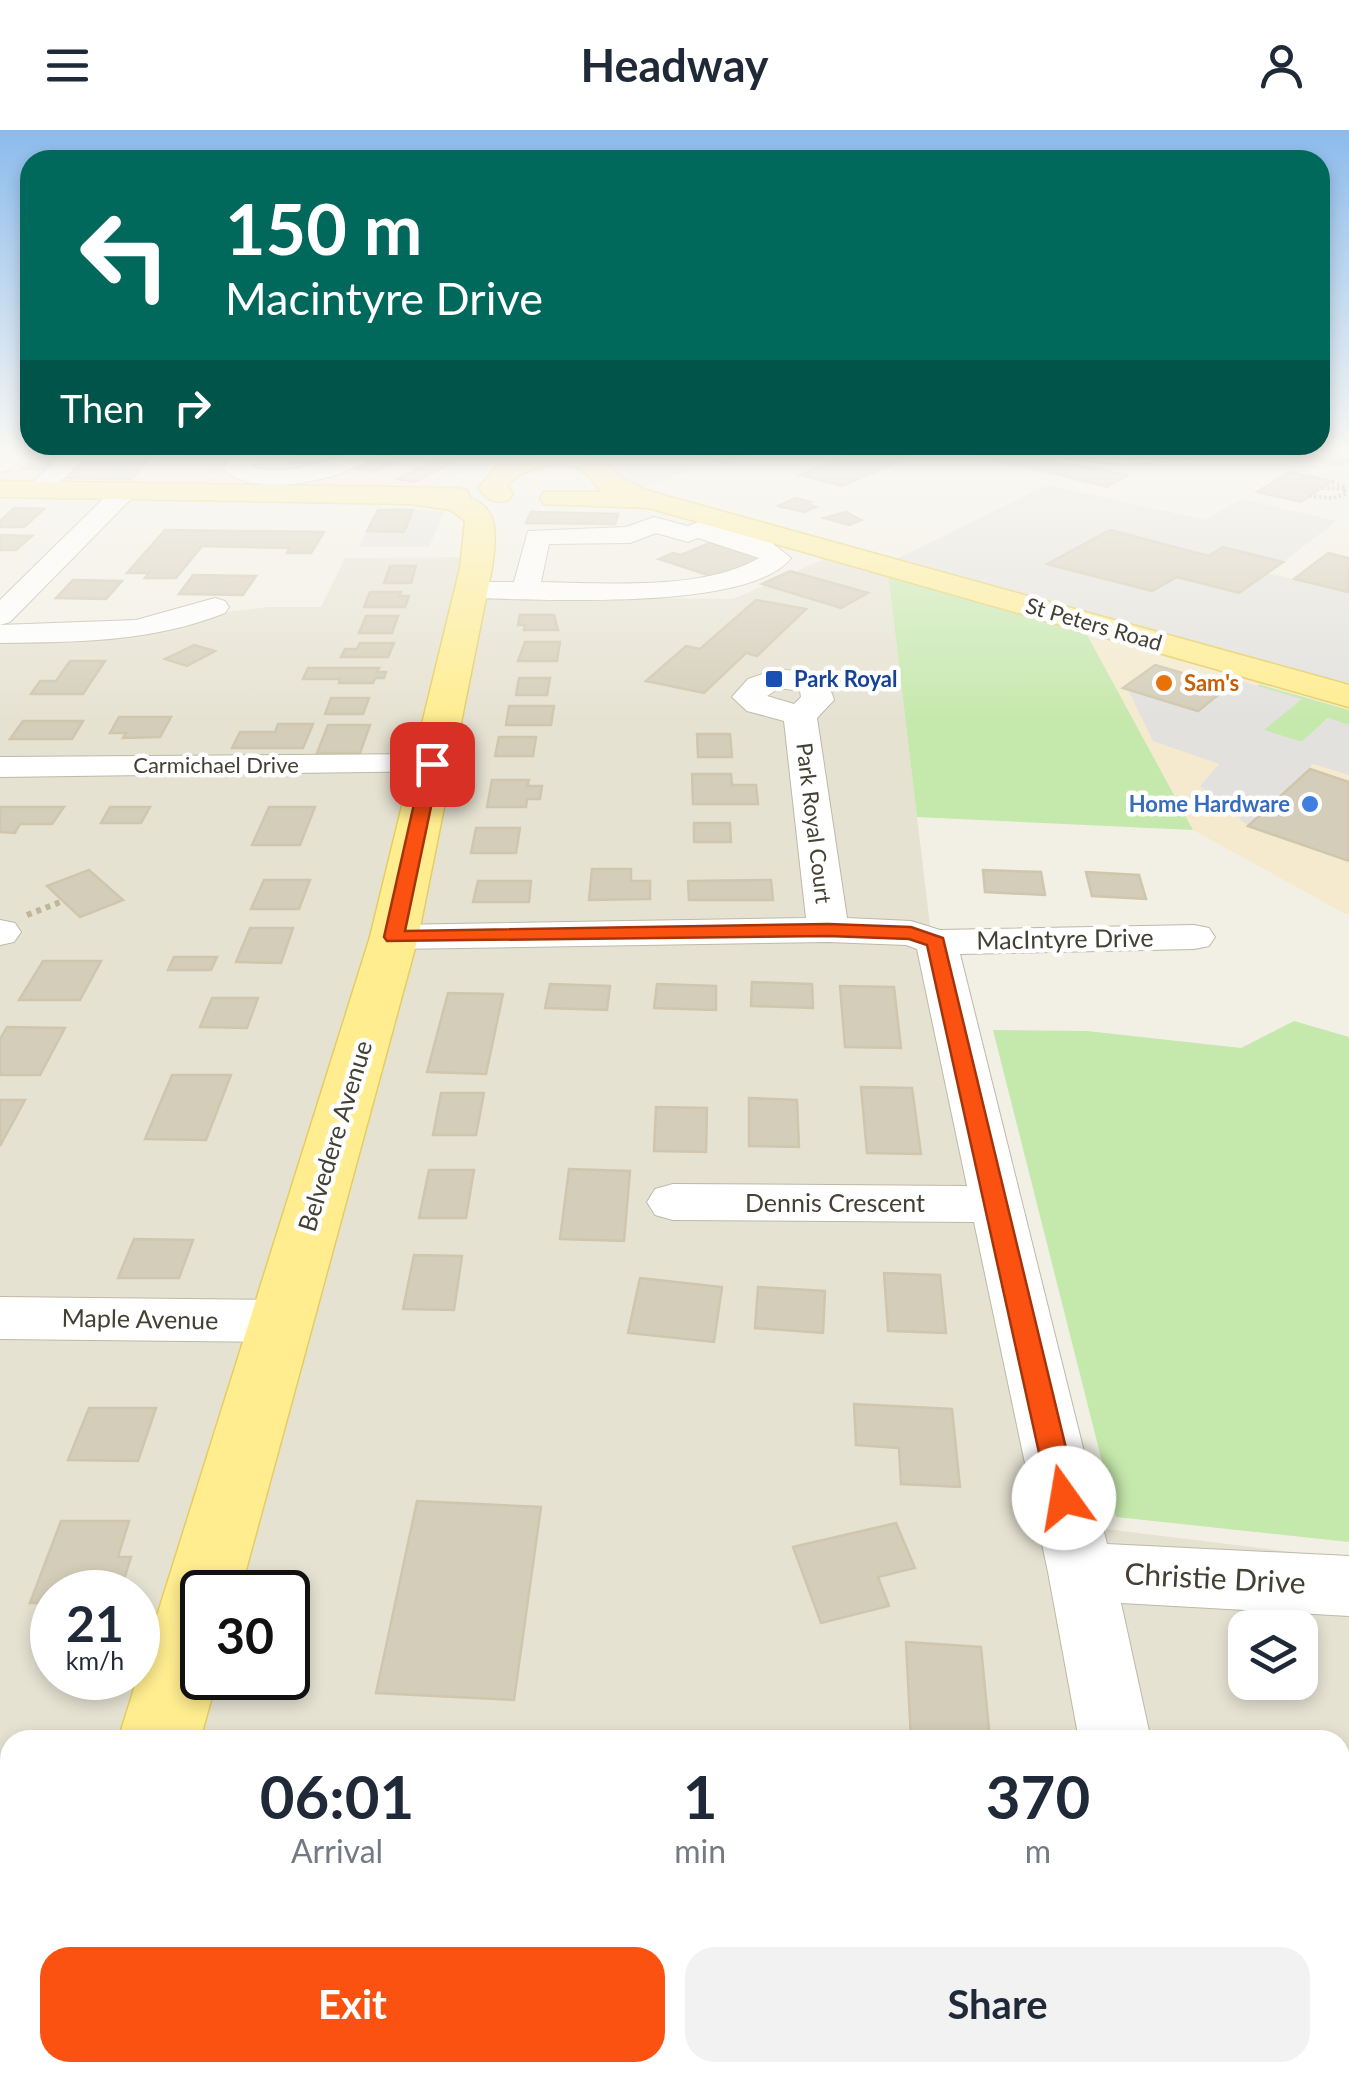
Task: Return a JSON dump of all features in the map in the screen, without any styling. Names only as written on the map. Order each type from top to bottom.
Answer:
[{"type":"main road","name":"Belvedere Avenue","points":[[162,1730],[394,937],[471,590],[478,541]]},
{"type":"main road","name":"St Peters Road","points":[[754,541],[1349,696]]},
{"type":"street","points":[[0,616],[75,541]]},
{"type":"street","points":[[530,571],[536,541]]},
{"type":"street","points":[[471,590],[530,571],[616,570],[677,541]]},
{"type":"street","points":[[530,571],[652,590],[736,580],[778,558],[741,541]]},
{"type":"street","points":[[639,559],[689,584]]},
{"type":"street","points":[[0,634],[104,633],[178,624],[215,607]]},
{"type":"street","name":"Park Royal Court","points":[[800,715],[828,930]]},
{"type":"street","name":"Carmichael Drive","points":[[0,767],[432,764]]},
{"type":"street","points":[[394,937],[828,930],[911,933],[936,942],[1113,1730]]},
{"type":"street","name":"MacIntyre Drive","points":[[936,942],[1194,937]]},
{"type":"street","name":"Dennis Crescent","points":[[673,1202],[996,1204]]},
{"type":"street","name":"Maple Avenue","points":[[0,1318],[280,1321]]},
{"type":"street","name":"Christie Drive","points":[[1080,1572],[1349,1586]]},
{"type":"shaded area","points":[[362,541],[431,541],[429,547],[359,547]]},
{"type":"shaded area","points":[[933,541],[1090,541],[1048,564],[1152,591],[1177,577],[1239,593],[1268,573],[1349,592],[1349,686],[897,559]]},
{"type":"shaded area","points":[[1152,541],[1311,541],[1283,562],[1223,547],[1209,556]]},
{"type":"shaded area","points":[[831,556],[888,573],[934,959],[1057,1523],[1349,1559],[1349,1730],[0,1730],[0,639],[268,607],[321,607],[345,558],[469,557],[457,597],[733,599]]},
{"type":"shaded area","points":[[1085,631],[1349,705],[1349,916],[1193,830]]},
{"type":"shaded area","points":[[1237,680],[1302,699],[1264,730],[1301,742],[1329,718],[1349,725],[1349,775],[1313,764],[1248,826],[1200,786],[1219,764],[1153,741],[1128,690],[1198,711]]},
{"type":"green space","points":[[888,573],[1085,631],[1193,830],[917,817]]},
{"type":"green space","points":[[1258,684],[1349,710],[1349,725],[1328,718],[1302,742],[1263,730]]},
{"type":"green space","points":[[1294,1021],[1349,1037],[1349,1542],[1116,1517],[993,1030],[1087,1031],[1241,1048]]},
{"type":"building","points":[[0,541],[26,541],[16,550],[0,550]]},
{"type":"building","points":[[155,541],[318,541],[311,553],[287,553],[290,548],[202,546],[176,578],[145,578],[149,573],[127,573]]},
{"type":"building","points":[[720,541],[771,560],[726,581],[659,559],[673,553],[681,555]]},
{"type":"building","points":[[1089,541],[1152,541],[1209,556],[1223,547],[1283,562],[1239,593],[1177,577],[1152,591],[1047,564]]},
{"type":"building","points":[[1328,553],[1349,558],[1348,592],[1294,579]]},
{"type":"building","points":[[390,566],[416,566],[411,583],[384,583]]},
{"type":"building","points":[[790,571],[868,593],[841,608],[762,584]]},
{"type":"building","points":[[193,575],[256,576],[243,595],[179,594]]},
{"type":"building","points":[[73,580],[122,581],[106,599],[56,598]]},
{"type":"building","points":[[370,592],[401,592],[399,596],[409,596],[405,607],[364,607]]},
{"type":"building","points":[[756,600],[806,609],[757,656],[746,653],[704,693],[646,681],[686,646],[700,649]]},
{"type":"building","points":[[520,615],[554,615],[558,630],[524,630],[525,625],[518,625]]},
{"type":"building","points":[[366,616],[398,616],[392,633],[359,633]]},
{"type":"building","points":[[525,642],[560,642],[557,661],[518,661]]},
{"type":"building","points":[[360,643],[394,643],[388,657],[341,657],[345,649],[357,649]]},
{"type":"building","points":[[194,645],[215,651],[187,666],[165,659]]},
{"type":"building","points":[[70,661],[105,661],[83,694],[31,694],[40,681],[56,681]]},
{"type":"building","name":"Sam's","points":[[1155,665],[1223,691],[1198,711],[1123,688]]},
{"type":"building","points":[[308,668],[379,668],[377,672],[386,672],[384,678],[375,678],[373,683],[339,683],[340,679],[303,679]]},
{"type":"building","points":[[519,678],[550,678],[547,695],[516,695]]},
{"type":"building","points":[[331,698],[369,698],[363,714],[325,714]]},
{"type":"building","points":[[509,706],[554,706],[551,725],[506,725]]},
{"type":"building","points":[[119,717],[171,717],[160,737],[123,738],[126,733],[110,733]]},
{"type":"building","points":[[23,721],[83,721],[72,739],[10,739]]},
{"type":"building","points":[[278,724],[313,724],[303,748],[232,748],[240,732],[275,732]]},
{"type":"building","points":[[328,725],[370,725],[360,753],[317,753]]},
{"type":"building","points":[[697,734],[730,734],[732,757],[698,757]]},
{"type":"building","points":[[499,737],[536,737],[533,756],[495,756]]},
{"type":"building","name":"Home Hardware","points":[[1310,769],[1349,782],[1349,861],[1248,826]]},
{"type":"building","points":[[692,774],[731,774],[732,785],[756,785],[758,804],[693,804]]},
{"type":"building","points":[[492,780],[529,780],[527,786],[542,786],[540,799],[527,799],[526,807],[487,807]]},
{"type":"building","points":[[0,807],[64,807],[52,824],[20,824],[15,833],[0,832]]},
{"type":"building","points":[[110,807],[150,807],[141,823],[101,823]]},
{"type":"building","points":[[269,807],[315,807],[300,845],[252,845]]},
{"type":"building","points":[[694,823],[730,823],[731,842],[694,842]]},
{"type":"building","points":[[476,828],[520,828],[516,853],[471,853]]},
{"type":"building","points":[[592,869],[631,869],[631,881],[650,881],[650,899],[589,900]]},
{"type":"building","points":[[89,870],[123,900],[80,917],[47,886]]},
{"type":"building","points":[[983,870],[1041,872],[1045,895],[985,892]]},
{"type":"building","points":[[1086,872],[1139,875],[1146,899],[1092,896]]},
{"type":"building","points":[[264,880],[310,880],[299,909],[251,909]]},
{"type":"building","points":[[771,880],[773,900],[689,900],[688,881]]},
{"type":"building","points":[[478,881],[531,881],[529,902],[473,902]]},
{"type":"building","points":[[250,928],[293,928],[281,963],[236,962]]},
{"type":"building","points":[[174,957],[217,957],[211,970],[168,970]]},
{"type":"building","points":[[43,961],[101,961],[80,1000],[19,1000]]},
{"type":"building","points":[[752,982],[812,984],[813,1008],[751,1006]]},
{"type":"building","points":[[550,984],[610,986],[607,1010],[545,1008]]},
{"type":"building","points":[[657,984],[716,986],[716,1010],[654,1008]]},
{"type":"building","points":[[840,986],[894,987],[901,1048],[845,1047]]},
{"type":"building","points":[[448,993],[503,994],[486,1074],[427,1072]]},
{"type":"building","points":[[212,998],[258,998],[247,1028],[200,1027]]},
{"type":"building","points":[[7,1027],[65,1028],[40,1075],[0,1075],[0,1039]]},
{"type":"building","points":[[172,1075],[231,1075],[206,1140],[145,1139]]},
{"type":"building","points":[[861,1087],[912,1088],[921,1154],[867,1153]]},
{"type":"building","points":[[441,1093],[484,1093],[476,1135],[433,1135]]},
{"type":"building","points":[[749,1098],[797,1100],[799,1147],[749,1146]]},
{"type":"building","points":[[0,1100],[25,1100],[0,1146]]},
{"type":"building","points":[[656,1107],[707,1108],[706,1152],[654,1151]]},
{"type":"building","points":[[569,1169],[630,1171],[624,1241],[560,1239]]},
{"type":"building","points":[[429,1170],[474,1170],[466,1218],[419,1218]]},
{"type":"building","points":[[134,1239],[193,1240],[179,1278],[118,1278]]},
{"type":"building","points":[[414,1255],[462,1256],[454,1310],[403,1309]]},
{"type":"building","points":[[884,1273],[940,1275],[946,1333],[888,1331]]},
{"type":"building","points":[[640,1278],[722,1287],[714,1342],[628,1333]]},
{"type":"building","points":[[758,1287],[825,1291],[823,1333],[755,1328]]},
{"type":"building","points":[[854,1404],[952,1409],[960,1487],[901,1484],[899,1448],[856,1445]]},
{"type":"building","points":[[89,1408],[156,1408],[138,1461],[68,1460]]},
{"type":"building","points":[[417,1501],[541,1507],[514,1700],[376,1693]]},
{"type":"building","points":[[61,1521],[129,1521],[118,1557],[131,1557],[127,1570],[42,1570]]},
{"type":"building","points":[[896,1523],[915,1568],[878,1577],[889,1606],[821,1623],[793,1547]]},
{"type":"building","points":[[906,1642],[981,1647],[989,1730],[910,1730]]},
{"type":"place","name":"Park Royal","points":[[774,679]]},
{"type":"place","name":"Sam's","points":[[1164,683]]},
{"type":"place","name":"Home Hardware","points":[[1310,804]]},
{"type":"route","points":[[432,764],[394,937],[828,930],[911,933],[936,942],[1064,1498]]}]
